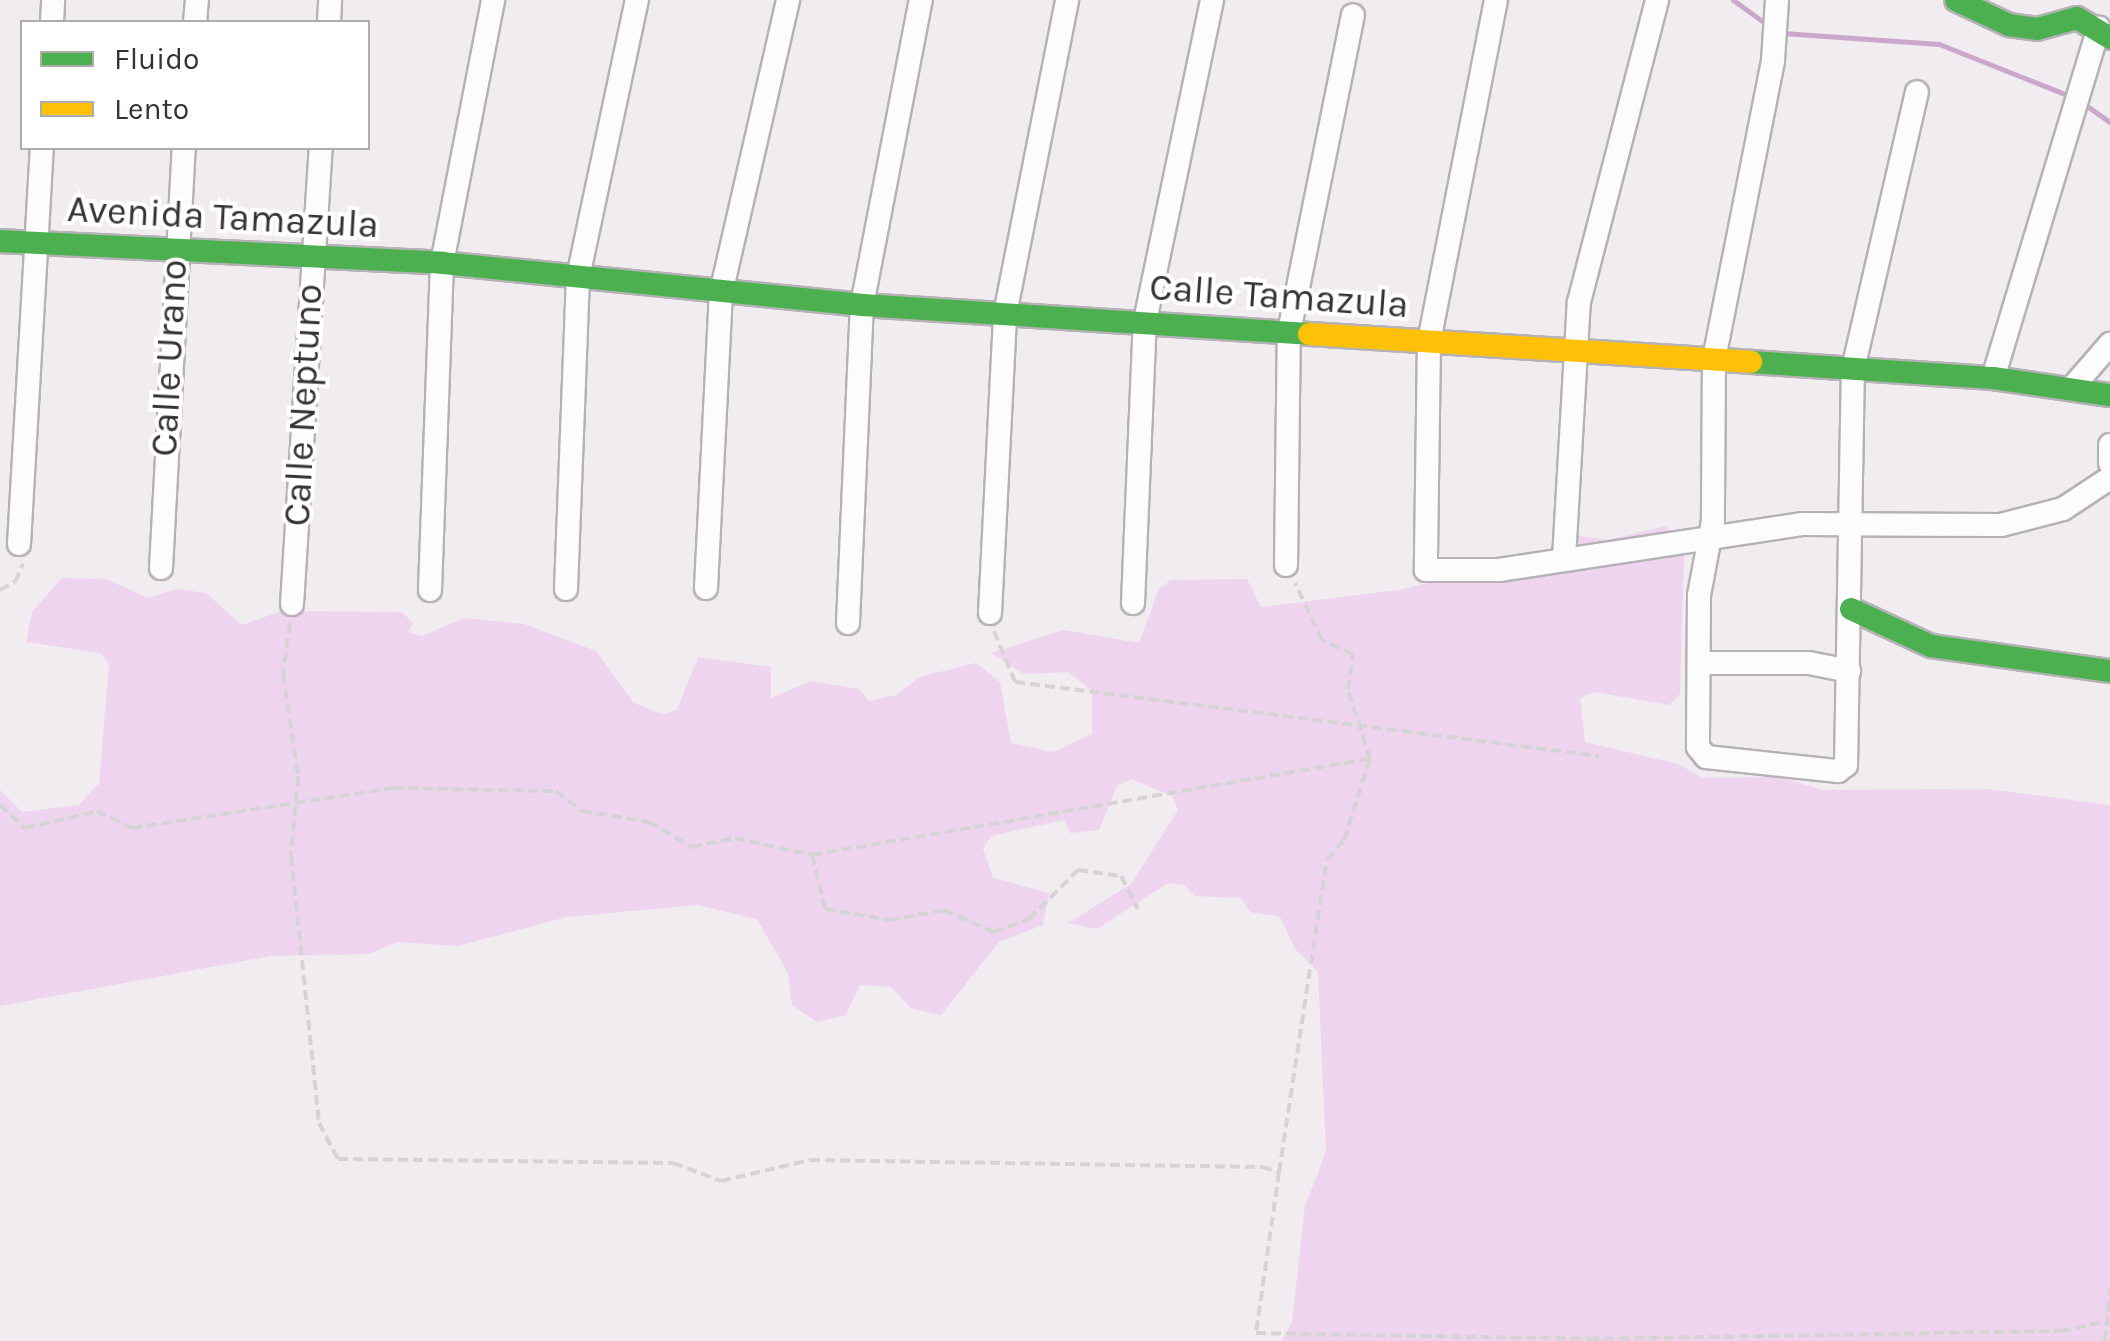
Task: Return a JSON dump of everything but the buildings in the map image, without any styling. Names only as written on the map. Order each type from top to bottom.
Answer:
[{"type":"street","points":[[430,590],[442,263],[493,0]]},
{"type":"street","points":[[566,590],[578,277],[637,0]]},
{"type":"street","points":[[706,588],[721,294],[788,0]]},
{"type":"street","points":[[848,623],[862,306],[921,0]]},
{"type":"street","points":[[990,613],[1004,314],[1067,0]]},
{"type":"street","points":[[1132,602],[1145,321],[1212,0]]},
{"type":"street","points":[[1496,0],[1430,341],[1426,570],[1564,558],[1711,532],[2001,525],[2064,509],[2110,478]]},
{"type":"street","points":[[1564,558],[1579,302],[1656,0]]},
{"type":"street","points":[[1777,0],[1773,61],[1714,360],[1711,532],[1699,663],[1698,746],[1706,758],[1838,771],[1846,764],[1852,609],[1853,369],[1916,92]]},
{"type":"street","points":[[1956,0],[2010,25],[2037,29],[2072,8],[2104,33],[1994,378]]},
{"type":"street","points":[[1286,565],[1289,332],[1353,15]]},
{"type":"street","points":[[19,544],[42,150]]},
{"type":"street","name":"Calle Urano","points":[[161,568],[174,249],[184,150]]},
{"type":"street","name":"Calle Neptuno","points":[[292,604],[321,150]]},
{"type":"street","name":"Avenida Tamazula","points":[[0,241],[442,263]]},
{"type":"street","name":"Calle Tamazula","points":[[442,263],[862,306],[1994,378],[2090,392]]},
{"type":"street","points":[[2110,344],[2090,392],[2110,406]]},
{"type":"street","points":[[2110,445],[2110,462]]},
{"type":"street","points":[[1852,609],[1931,646],[2110,671]]},
{"type":"street","points":[[1699,663],[1809,663],[1849,672]]},
{"type":"path","points":[[0,590],[23,568],[19,544]]},
{"type":"path","points":[[1256,1341],[1327,860],[1344,840],[1370,759],[1348,690],[1353,654],[1322,640],[1286,565]]},
{"type":"path","points":[[292,604],[284,674],[296,799],[291,856],[319,1123],[338,1159],[673,1163],[716,1181],[810,1160],[1244,1164],[1279,1172]]},
{"type":"path","points":[[990,613],[1015,682],[1287,718],[1360,720],[1412,735],[1599,756]]},
{"type":"path","points":[[0,805],[25,828],[97,810],[132,828],[296,799],[454,783],[556,790],[582,810],[648,822],[692,847],[735,838],[812,855],[1370,759]]},
{"type":"path","points":[[812,855],[825,909],[888,920],[944,910],[994,932],[1029,919],[1078,870],[1122,876],[1138,909]]},
{"type":"path","points":[[2105,1341],[2110,1288]]},
{"type":"path","points":[[1256,1334],[1589,1339],[2061,1331],[2104,1322]]},
{"type":"shaded area","points":[[1666,526],[1684,554],[1680,694],[1669,705],[1594,692],[1580,698],[1585,742],[1678,764],[1703,778],[1779,777],[1823,790],[1988,789],[2110,805],[2110,1341],[1281,1341],[1292,1323],[1305,1206],[1326,1152],[1318,971],[1295,949],[1280,917],[1250,912],[1241,898],[1195,896],[1184,885],[1168,883],[1097,929],[1068,923],[1131,884],[1178,810],[1172,796],[1131,779],[1117,786],[1099,830],[1070,833],[1064,820],[991,836],[983,849],[993,878],[1049,893],[1043,925],[999,942],[941,1015],[912,1009],[891,987],[860,985],[846,1015],[817,1022],[792,1005],[788,973],[757,919],[697,905],[567,917],[458,946],[397,942],[369,954],[271,956],[0,1006],[0,790],[22,812],[79,805],[99,783],[109,664],[100,653],[26,642],[32,612],[62,578],[106,579],[148,598],[176,589],[206,593],[242,625],[282,611],[402,612],[413,623],[408,632],[422,636],[464,618],[524,624],[596,651],[634,703],[662,714],[677,710],[698,657],[771,667],[771,698],[811,681],[859,689],[869,701],[897,695],[919,677],[976,663],[1000,682],[1011,743],[1053,752],[1092,734],[1092,691],[1068,672],[1024,674],[991,653],[1063,630],[1139,643],[1159,589],[1171,580],[1247,579],[1261,607],[1398,590],[1536,559],[1571,535],[1608,540]]},
{"type":"waterway","points":[[1733,0],[1769,26]]},
{"type":"waterway","points":[[1783,33],[1939,44],[2070,96]]},
{"type":"waterway","points":[[2084,104],[2110,122]]},
{"type":"traffic: fast","points":[[1956,0],[2009,25],[2037,29],[2077,18],[2110,38]]},
{"type":"traffic: fast","points":[[0,241],[442,263],[862,305],[1309,334]]},
{"type":"traffic: fast","points":[[1751,362],[1993,378],[2110,395]]},
{"type":"traffic: fast","points":[[1851,609],[1931,646],[2110,671]]},
{"type":"traffic: slow","points":[[1309,334],[1751,362]]}]
